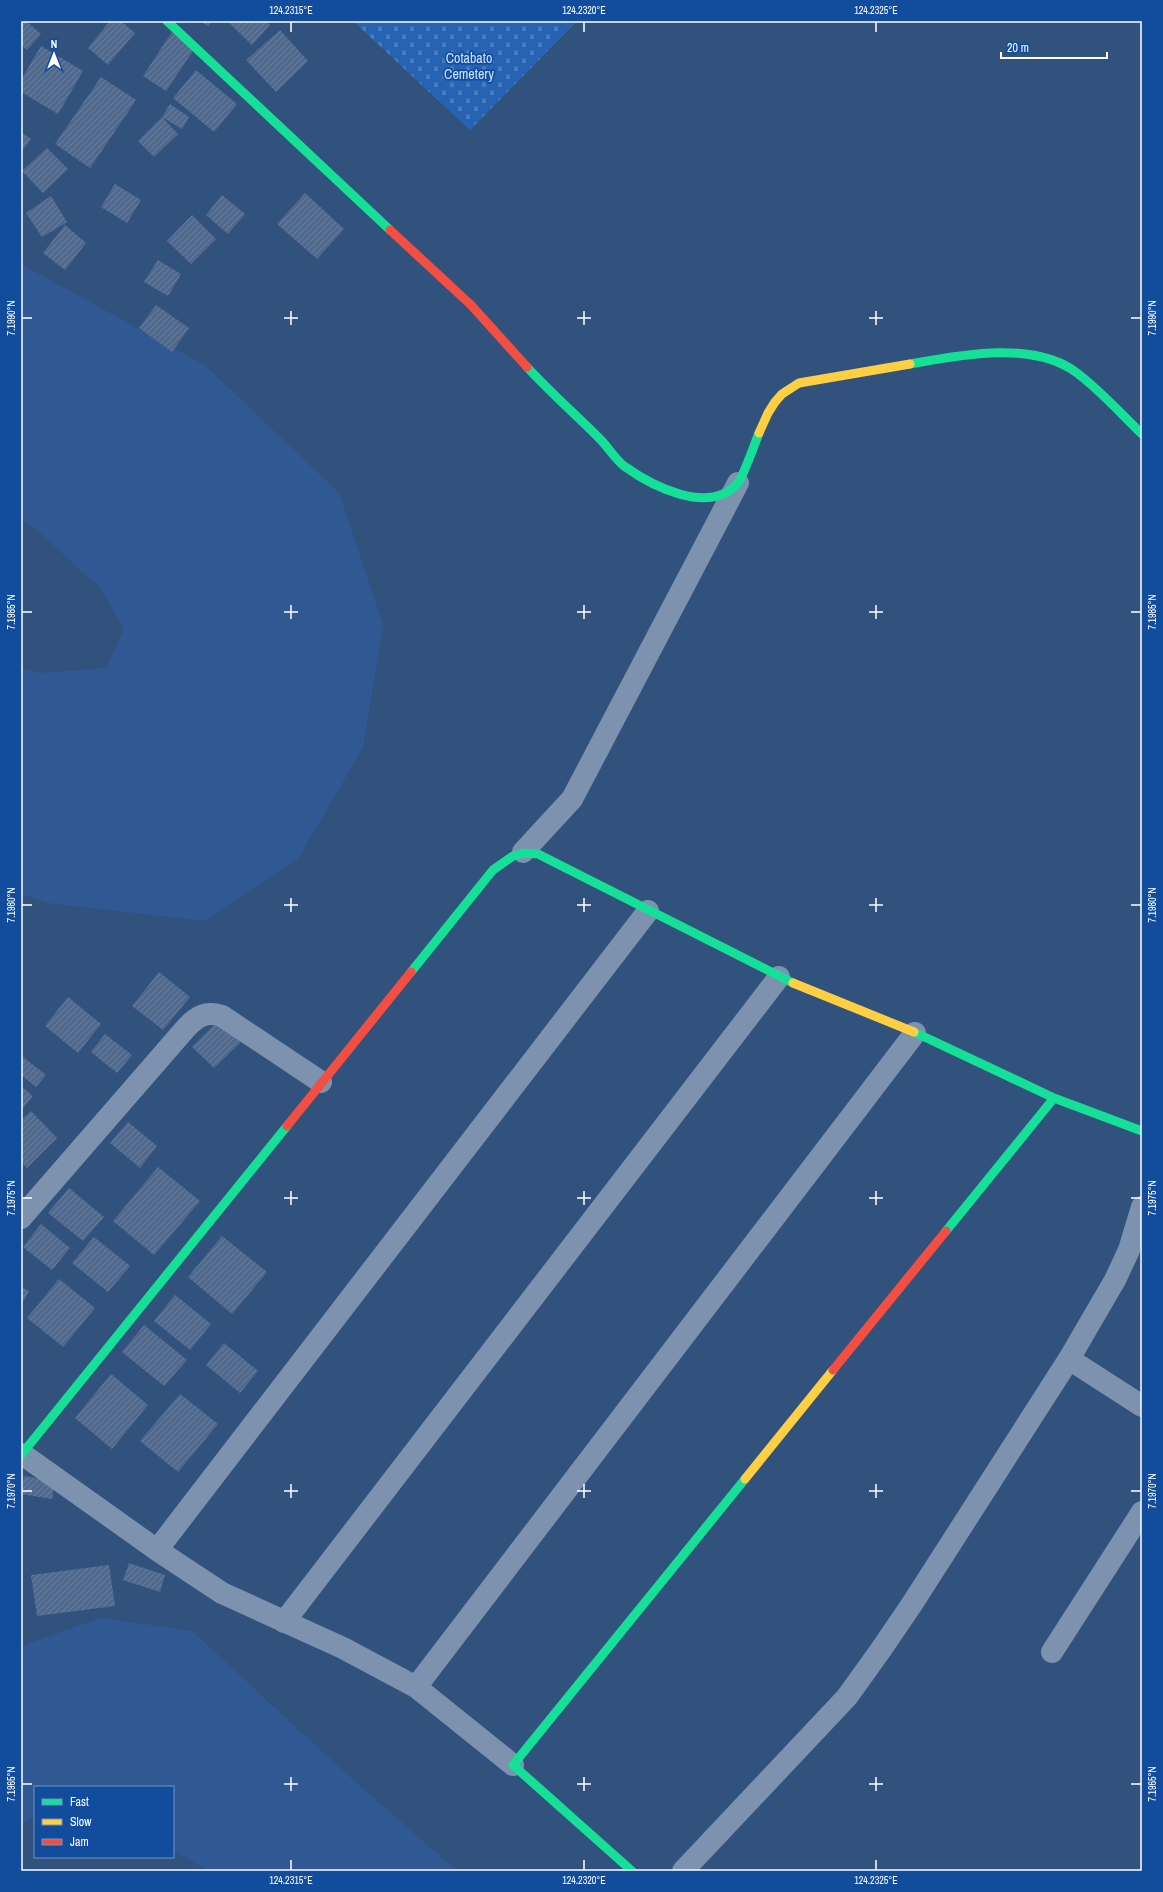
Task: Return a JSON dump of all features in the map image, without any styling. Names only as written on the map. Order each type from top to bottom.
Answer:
[{"type":"street","points":[[167,21],[471,305],[537,378],[601,440],[624,465],[654,485],[687,496],[707,498],[724,493],[738,483]]},
{"type":"street","points":[[632,1871],[513,1765],[416,1686],[343,1648],[222,1593],[157,1550],[22,1454],[493,870],[508,858],[523,852],[572,799],[738,483],[768,413],[782,394],[799,383],[966,354],[1032,354],[1062,364],[1077,373],[1142,434]]},
{"type":"street","points":[[523,852],[538,854],[779,977],[915,1033],[1054,1098],[1142,1130]]},
{"type":"street","points":[[157,1550],[648,911]]},
{"type":"street","points":[[284,1622],[779,977]]},
{"type":"street","points":[[21,1218],[186,1028],[201,1014],[213,1013],[222,1016],[321,1082]]},
{"type":"street","points":[[416,1686],[915,1033]]},
{"type":"street","points":[[513,1765],[1054,1098]]},
{"type":"street","points":[[682,1871],[847,1697],[912,1604],[1069,1359],[1115,1280],[1130,1250],[1142,1207]]},
{"type":"street","points":[[1069,1359],[1142,1406]]},
{"type":"street","points":[[1052,1652],[1142,1512]]},
{"type":"green space","name":"Cotabato Cemetery","points":[[353,21],[577,21],[470,130]]},
{"type":"shaded area","points":[[21,264],[206,366],[339,493],[383,624],[363,747],[298,859],[205,921],[48,903],[21,894],[21,667],[40,673],[106,668],[124,629],[100,588],[36,529],[21,520]]},
{"type":"shaded area","points":[[102,1618],[192,1631],[341,1769],[457,1871],[208,1871],[174,1851],[174,1786],[34,1786],[34,1818],[21,1824],[21,1646]]},
{"type":"building","points":[[21,21],[26,21],[41,34],[27,50],[21,45]]},
{"type":"building","points":[[110,21],[121,21],[135,33],[108,65],[88,48]]},
{"type":"building","points":[[200,21],[212,21],[208,26]]},
{"type":"building","points":[[230,21],[266,21],[270,25],[252,45],[229,23]]},
{"type":"building","points":[[280,30],[308,61],[276,92],[246,60]]},
{"type":"building","points":[[172,32],[195,48],[166,91],[143,76]]},
{"type":"building","points":[[41,46],[83,71],[58,114],[21,92],[21,80]]},
{"type":"building","points":[[196,70],[237,104],[214,132],[173,98]]},
{"type":"building","points":[[101,77],[136,100],[90,168],[55,144]]},
{"type":"building","points":[[170,104],[189,117],[182,129],[162,117]]},
{"type":"building","points":[[162,117],[178,134],[154,157],[138,141]]},
{"type":"building","points":[[21,132],[31,139],[21,153]]},
{"type":"building","points":[[47,148],[68,169],[43,193],[22,171]]},
{"type":"building","points":[[115,184],[141,200],[127,223],[101,207]]},
{"type":"building","points":[[305,193],[344,229],[317,259],[277,224]]},
{"type":"building","points":[[222,195],[245,214],[228,234],[206,215]]},
{"type":"building","points":[[51,196],[67,222],[42,237],[26,213]]},
{"type":"building","points":[[192,215],[216,239],[191,264],[167,241]]},
{"type":"building","points":[[65,225],[86,243],[65,270],[43,253]]},
{"type":"building","points":[[158,260],[181,274],[168,296],[144,282]]},
{"type":"building","points":[[156,305],[189,328],[172,352],[139,328]]},
{"type":"building","points":[[159,972],[190,997],[163,1030],[132,1006]]},
{"type":"building","points":[[68,997],[101,1024],[78,1053],[45,1026]]},
{"type":"building","points":[[220,1019],[242,1041],[214,1068],[192,1047]]},
{"type":"building","points":[[105,1034],[132,1055],[117,1073],[91,1052]]},
{"type":"building","points":[[23,1057],[46,1075],[36,1087],[21,1075],[21,1059]]},
{"type":"building","points":[[21,1086],[33,1096],[21,1111]]},
{"type":"building","points":[[31,1111],[57,1138],[27,1168],[21,1162],[21,1120]]},
{"type":"building","points":[[128,1122],[157,1146],[140,1168],[110,1143]]},
{"type":"building","points":[[158,1167],[200,1201],[154,1255],[113,1221]]},
{"type":"building","points":[[69,1188],[104,1217],[83,1241],[48,1213]]},
{"type":"building","points":[[41,1224],[70,1248],[52,1270],[23,1247]]},
{"type":"building","points":[[222,1236],[267,1272],[232,1314],[188,1277]]},
{"type":"building","points":[[94,1237],[130,1266],[108,1292],[72,1263]]},
{"type":"building","points":[[59,1279],[95,1308],[63,1347],[27,1318]]},
{"type":"building","points":[[21,1287],[29,1291],[21,1306]]},
{"type":"building","points":[[175,1295],[211,1324],[190,1350],[154,1321]]},
{"type":"building","points":[[144,1325],[187,1360],[164,1386],[122,1352]]},
{"type":"building","points":[[224,1343],[258,1371],[240,1393],[206,1365]]},
{"type":"building","points":[[111,1374],[148,1405],[112,1449],[75,1418]]},
{"type":"building","points":[[180,1394],[218,1424],[178,1472],[140,1441]]},
{"type":"building","points":[[24,1476],[55,1481],[52,1499],[21,1494]]},
{"type":"building","points":[[129,1563],[165,1575],[160,1592],[123,1580]]},
{"type":"building","points":[[109,1565],[115,1606],[37,1616],[31,1575]]},
{"type":"traffic: fast","points":[[167,21],[390,230]]},
{"type":"traffic: fast","points":[[910,364],[973,354],[1018,353],[1040,356],[1059,363],[1077,373],[1102,394],[1142,434]]},
{"type":"traffic: fast","points":[[527,367],[600,439],[624,466],[650,482],[681,494],[697,497],[712,497],[726,493],[740,480],[759,433]]},
{"type":"traffic: fast","points":[[411,972],[493,870],[513,856],[524,853],[538,854],[793,983]]},
{"type":"traffic: fast","points":[[914,1032],[1054,1098],[1142,1131]]},
{"type":"traffic: fast","points":[[946,1231],[1054,1098]]},
{"type":"traffic: fast","points":[[21,1455],[287,1126]]},
{"type":"traffic: fast","points":[[632,1871],[513,1765],[745,1479]]},
{"type":"traffic: slow","points":[[759,433],[775,402],[782,394],[799,383],[910,364]]},
{"type":"traffic: slow","points":[[793,983],[914,1032]]},
{"type":"traffic: slow","points":[[745,1479],[833,1370]]},
{"type":"traffic: jam","points":[[390,230],[471,305],[527,367]]},
{"type":"traffic: jam","points":[[287,1126],[411,972]]},
{"type":"traffic: jam","points":[[833,1370],[946,1231]]}]
